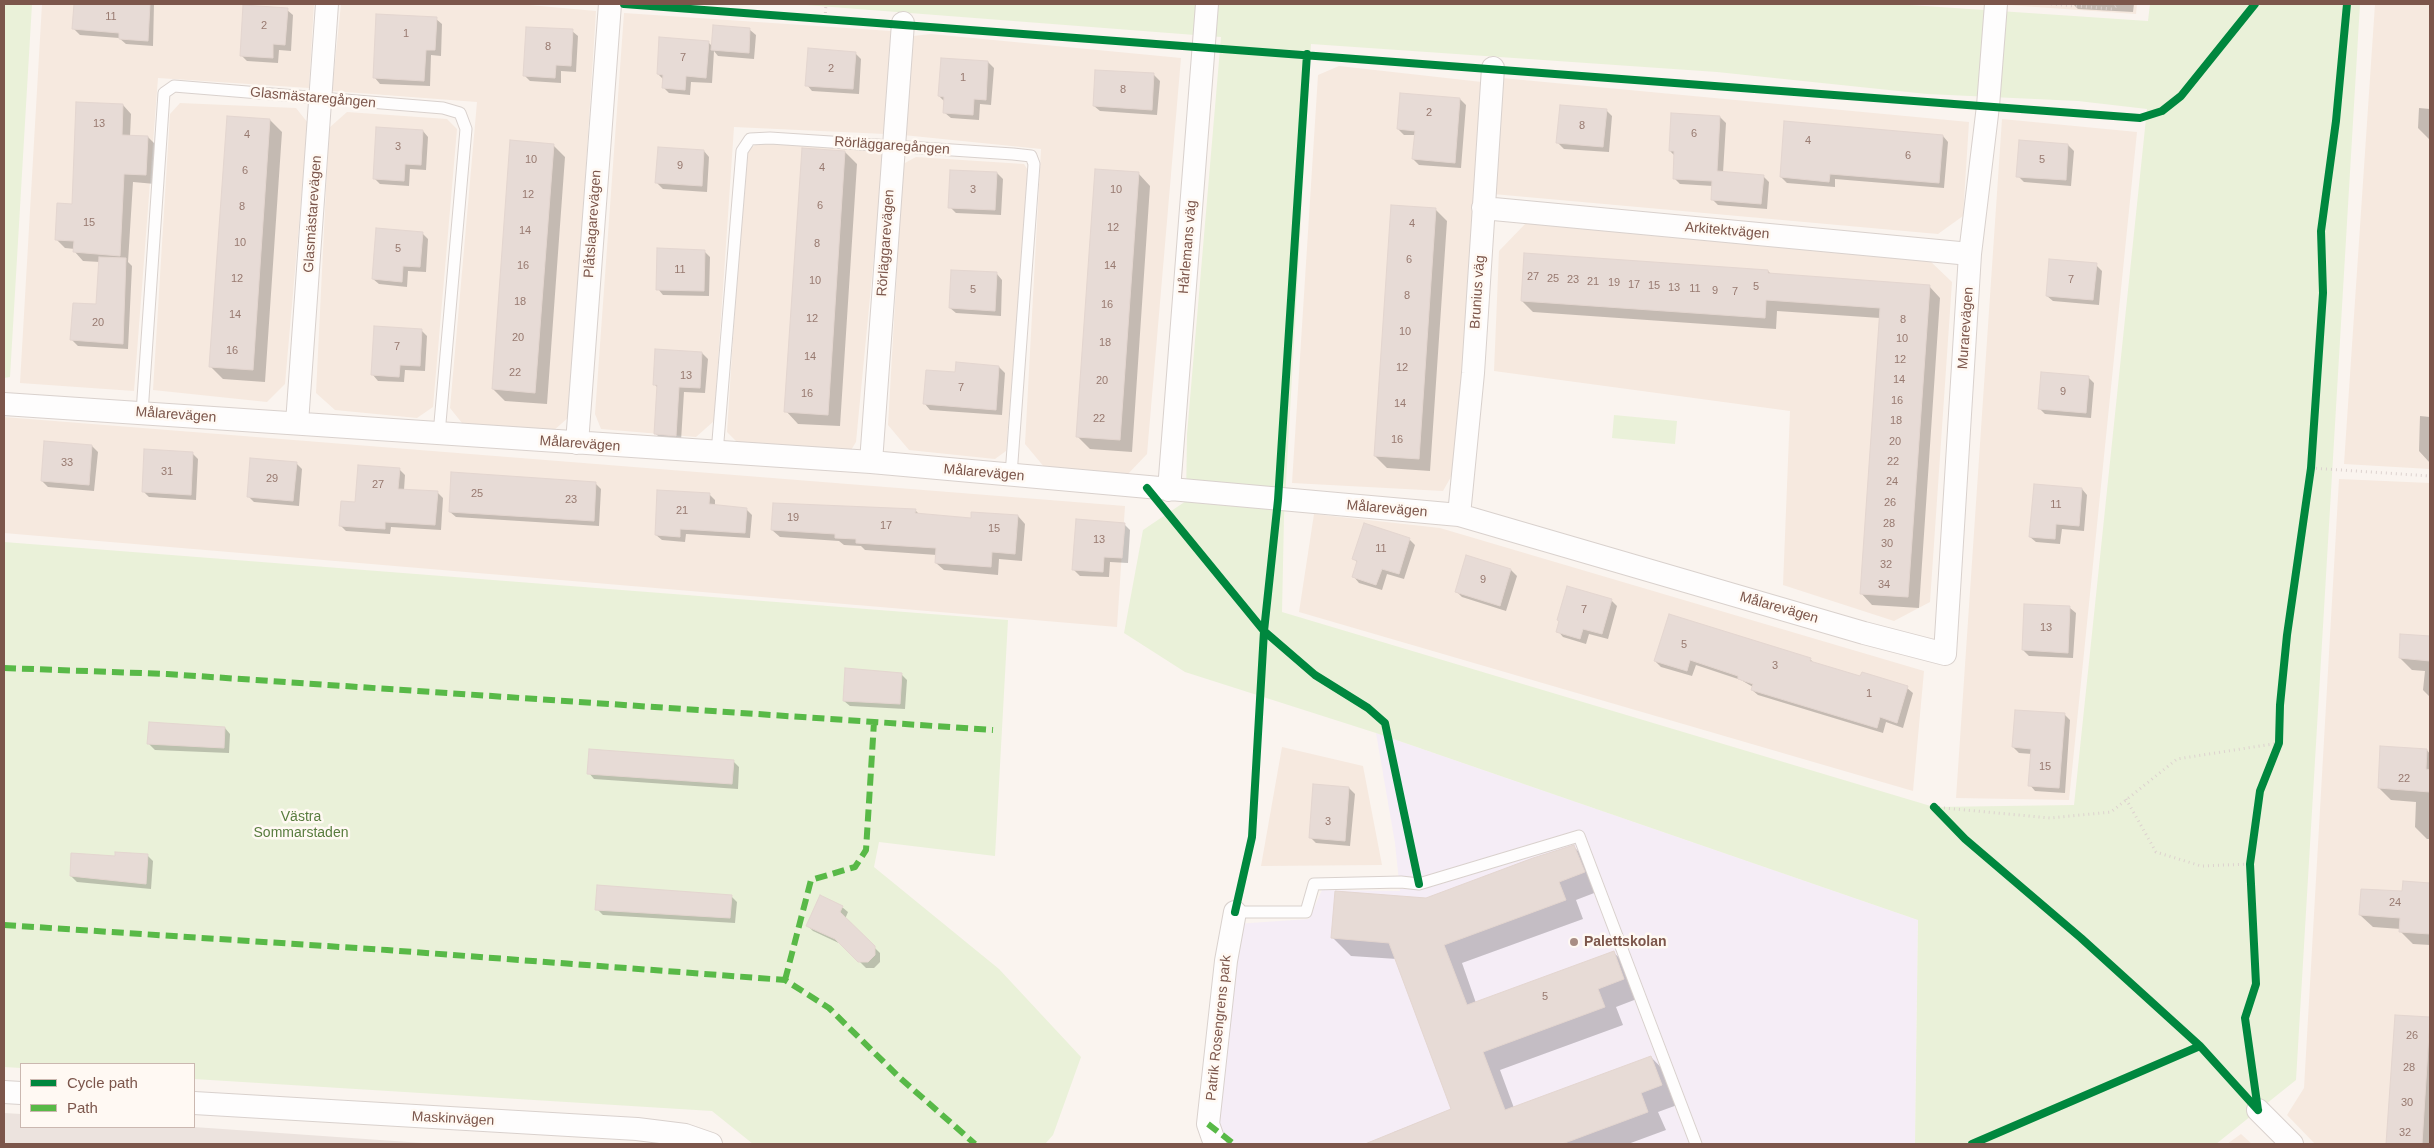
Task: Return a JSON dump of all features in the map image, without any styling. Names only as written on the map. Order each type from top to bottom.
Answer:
[{"type":"street","name":"Glasmästarevägen","points":[[297,423],[327,4]]},
{"type":"street","name":"Plåtslagarevägen","points":[[576,443],[610,4]]},
{"type":"street","name":"Hårlemans väg","points":[[1169,490],[1207,4]]},
{"type":"street","name":"Murarevägen","points":[[1945,654],[1970,254],[1988,106],[1996,4]]},
{"type":"street","name":"Rörläggarevägen","points":[[871,462],[893,146],[904,23]]},
{"type":"street","name":"Brunius väg","points":[[1459,515],[1473,373],[1493,68]]},
{"type":"street","name":"Arkitektvägen","points":[[1483,208],[1970,254]]},
{"type":"street","name":"Målarevägen","points":[[4,404],[871,462],[1459,515],[1864,633],[1945,654]]},
{"type":"street","name":"Patrik Rosengrens park","points":[[1215,1144],[1208,1124],[1226,961],[1235,912]]},
{"type":"street","points":[[4,1092],[20,1093]]},
{"type":"street","name":"Maskinvägen","points":[[195,1103],[637,1128],[686,1135],[711,1144]]},
{"type":"street","points":[[2258,1110],[2292,1144]]},
{"type":"lane","name":"Glasmästaregången","points":[[142,413],[164,93],[174,86],[444,108],[460,113],[466,129],[439,434]]},
{"type":"lane","name":"Rörläggaregången","points":[[717,453],[742,151],[750,139],[770,138],[1030,156],[1034,164],[1011,476]]},
{"type":"lane","points":[[1235,912],[1306,912],[1314,884],[1401,882],[1419,884],[1579,836],[1696,1144]]},
{"type":"path","points":[[825,18],[826,4]]},
{"type":"path","points":[[2051,4],[2112,9],[2118,4]]},
{"type":"path","points":[[816,17],[835,18]]},
{"type":"path","points":[[2309,478],[2312,458]]},
{"type":"path","points":[[2311,468],[2430,476]]},
{"type":"path","points":[[2276,751],[2280,733]]},
{"type":"path","points":[[1934,807],[2050,818],[2111,812],[2178,759],[2279,743]]},
{"type":"path","points":[[2126,799],[2156,852],[2201,866],[2250,864]]},
{"type":"path","points":[[1934,807],[1946,820]]},
{"type":"path","points":[[2251,873],[2252,855]]},
{"type":"shaded area","points":[[42,4],[314,4],[309,88],[158,78],[134,391],[20,383]]},
{"type":"shaded area","points":[[341,4],[518,4],[596,11],[570,416],[552,432],[462,423],[450,408],[477,102],[332,91]]},
{"type":"shaded area","points":[[1993,4],[2137,4],[2136,14]]},
{"type":"shaded area","points":[[2375,4],[2430,4],[2430,469],[2344,464]]},
{"type":"shaded area","points":[[624,13],[891,31],[885,134],[734,127],[714,421],[696,437],[601,429],[595,414]]},
{"type":"shaded area","points":[[931,34],[1181,58],[1147,454],[1127,475],[1045,468],[1025,444],[1041,149],[903,135],[913,36]]},
{"type":"shaded area","points":[[1339,66],[1482,82],[1456,468],[1443,491],[1292,483],[1318,75]]},
{"type":"shaded area","points":[[1502,78],[1969,122],[1963,216],[1938,234],[1493,194]]},
{"type":"shaded area","points":[[180,103],[296,108],[308,123],[285,384],[267,402],[153,390],[170,114]]},
{"type":"shaded area","points":[[347,112],[447,119],[457,129],[433,407],[417,418],[335,410],[316,393],[329,128]]},
{"type":"shaded area","points":[[2002,119],[2137,132],[2069,800],[1956,798]]},
{"type":"shaded area","points":[[761,141],[884,152],[856,442],[848,455],[740,445],[727,432],[745,152]]},
{"type":"shaded area","points":[[916,157],[1024,164],[1029,172],[1006,451],[995,459],[909,450],[888,425],[903,164]]},
{"type":"shaded area","points":[[1526,223],[1929,260],[1952,282],[1930,602],[1894,621],[1783,585],[1790,411],[1494,371],[1499,251]]},
{"type":"shaded area","points":[[4,417],[1125,506],[1117,627],[4,533]]},
{"type":"shaded area","points":[[2339,479],[2430,483],[2430,1144],[2315,1144],[2287,1115],[2304,1088]]},
{"type":"shaded area","points":[[1314,514],[1440,528],[1924,671],[1913,791],[1299,612]]},
{"type":"shaded area","name":"Palettskolan","points":[[1376,733],[1918,920],[1915,1144],[1215,1144],[1235,924],[1309,919],[1322,890],[1400,891],[1395,843]]},
{"type":"shaded area","points":[[1282,747],[1363,766],[1382,865],[1261,866]]},
{"type":"shaded area","points":[[4,1113],[20,1114],[20,1128],[195,1127],[437,1144],[4,1144]]},
{"type":"shaded area","points":[[2241,1134],[2252,1144],[2227,1144]]},
{"type":"green space","points":[[4,4],[32,4],[10,377],[4,378]]},
{"type":"green space","points":[[793,4],[1895,4],[2148,21],[2150,4],[2360,4],[2296,1080],[2216,1144],[1915,1144],[1918,920],[1376,733],[1185,672],[1124,633],[1143,530],[1186,501],[1187,434],[1221,37]],"holes":[[[1311,44],[1717,72],[1927,94],[2078,101],[2147,109],[2074,805],[1934,807],[1282,612],[1284,517]]]},
{"type":"green space","points":[[1614,415],[1677,421],[1675,444],[1612,438]]},
{"type":"green space","name":"Västra Sommarstaden","points":[[4,542],[1008,620],[995,856],[879,842],[874,867],[999,969],[1081,1057],[1053,1135],[1045,1144],[753,1144],[712,1111],[195,1079],[195,1063],[20,1063],[20,1068],[4,1067]]},
{"type":"building","points":[[74,4],[150,4],[148,41],[119,39],[119,33],[72,29]]},
{"type":"building","points":[[243,5],[288,8],[285,45],[273,44],[273,58],[240,56]]},
{"type":"building","points":[[376,14],[437,17],[435,50],[426,50],[424,81],[373,78]]},
{"type":"building","points":[[713,25],[750,28],[749,53],[711,50]]},
{"type":"building","points":[[526,27],[573,29],[571,66],[556,65],[555,78],[523,76]]},
{"type":"building","points":[[659,37],[709,41],[706,78],[686,76],[685,90],[662,88],[663,75],[657,74]]},
{"type":"building","points":[[808,48],[856,52],[853,89],[805,86]]},
{"type":"building","points":[[941,58],[988,61],[986,100],[974,99],[973,115],[943,113],[944,97],[938,96]]},
{"type":"building","points":[[1095,70],[1154,73],[1152,110],[1093,106]]},
{"type":"building","points":[[1400,93],[1460,98],[1455,163],[1412,159],[1415,131],[1397,129]]},
{"type":"building","points":[[76,102],[123,104],[122,135],[148,136],[146,175],[124,174],[120,256],[73,252],[74,241],[55,240],[57,203],[72,204]]},
{"type":"building","points":[[1560,105],[1607,109],[1603,147],[1556,143]]},
{"type":"building","points":[[1671,113],[1720,116],[1717,171],[1764,175],[1761,204],[1711,200],[1712,181],[1673,179],[1674,151],[1669,151]]},
{"type":"building","points":[[227,116],[270,119],[253,370],[209,367]]},
{"type":"building","points":[[1784,121],[1943,135],[1939,183],[1830,174],[1829,182],[1780,177]]},
{"type":"building","points":[[376,127],[423,130],[421,165],[405,164],[404,181],[373,179]]},
{"type":"building","points":[[510,140],[554,144],[535,393],[492,389]]},
{"type":"building","points":[[2019,140],[2068,144],[2066,180],[2016,177]]},
{"type":"building","points":[[658,147],[704,150],[702,186],[655,183]]},
{"type":"building","points":[[802,148],[845,151],[828,415],[784,412]]},
{"type":"building","points":[[1095,169],[1139,172],[1120,440],[1076,437]]},
{"type":"building","points":[[950,170],[997,172],[995,210],[948,208]]},
{"type":"building","points":[[1391,205],[1436,208],[1419,459],[1374,456]]},
{"type":"building","points":[[376,228],[423,232],[420,267],[403,266],[402,282],[372,279]]},
{"type":"building","points":[[657,248],[705,250],[704,291],[656,290]]},
{"type":"building","points":[[1524,253],[1768,270],[1768,273],[1930,285],[1908,597],[1860,594],[1880,308],[1766,300],[1765,318],[1521,301]]},
{"type":"building","points":[[99,257],[126,258],[123,344],[70,340],[73,303],[96,304]]},
{"type":"building","points":[[2049,259],[2097,263],[2093,300],[2046,296]]},
{"type":"building","points":[[951,270],[997,272],[995,311],[949,308]]},
{"type":"building","points":[[374,326],[422,329],[420,366],[400,365],[399,377],[371,375]]},
{"type":"building","points":[[655,349],[702,352],[700,388],[679,387],[676,436],[654,434],[657,385],[653,385]]},
{"type":"building","points":[[956,362],[999,366],[996,410],[923,404],[926,370],[955,372]]},
{"type":"building","points":[[2041,372],[2089,376],[2086,413],[2038,409]]},
{"type":"building","points":[[44,441],[92,445],[89,485],[41,481]]},
{"type":"building","points":[[144,449],[193,452],[191,495],[142,492]]},
{"type":"building","points":[[250,458],[297,462],[293,501],[247,497]]},
{"type":"building","points":[[358,465],[400,468],[398,489],[438,491],[435,525],[385,522],[385,529],[339,526],[341,501],[355,502]]},
{"type":"building","points":[[451,472],[596,482],[594,521],[449,512]]},
{"type":"building","points":[[2034,484],[2082,488],[2079,526],[2056,524],[2055,539],[2029,537]]},
{"type":"building","points":[[657,490],[710,493],[709,504],[747,508],[745,533],[680,529],[680,537],[655,535]]},
{"type":"building","points":[[773,503],[916,509],[915,513],[971,518],[971,512],[1018,515],[1015,554],[992,552],[991,567],[935,563],[936,548],[856,543],[856,539],[835,538],[835,534],[771,530]]},
{"type":"building","points":[[1076,519],[1125,523],[1122,558],[1104,557],[1103,572],[1072,570]]},
{"type":"building","points":[[1364,523],[1410,538],[1399,574],[1382,569],[1376,585],[1352,577],[1357,561],[1352,559]]},
{"type":"building","points":[[1466,555],[1511,569],[1500,606],[1455,592]]},
{"type":"building","points":[[1567,586],[1612,599],[1602,634],[1583,629],[1580,639],[1556,632],[1559,621],[1557,620]]},
{"type":"building","points":[[2024,604],[2070,606],[2068,653],[2022,650]]},
{"type":"building","points":[[1669,614],[1811,658],[1810,661],[1860,676],[1862,672],[1908,686],[1897,723],[1880,717],[1877,728],[1751,690],[1753,684],[1738,679],[1738,676],[1690,660],[1687,671],[1654,661]]},
{"type":"building","points":[[2400,634],[2430,636],[2430,661],[2399,658]]},
{"type":"building","points":[[845,668],[902,673],[900,704],[843,701]]},
{"type":"building","points":[[2015,710],[2065,713],[2059,788],[2028,786],[2031,749],[2012,747]]},
{"type":"building","points":[[149,722],[225,727],[224,748],[147,744]]},
{"type":"building","points":[[2380,746],[2427,749],[2426,769],[2430,770],[2430,792],[2378,788]]},
{"type":"building","points":[[589,749],[734,760],[732,784],[587,774]]},
{"type":"building","points":[[1313,784],[1349,787],[1345,841],[1309,838]]},
{"type":"building","points":[[1574,845],[1585,872],[1559,882],[1566,900],[1444,945],[1467,1005],[1614,951],[1624,979],[1598,989],[1605,1007],[1483,1052],[1505,1110],[1651,1056],[1662,1085],[1641,1093],[1648,1112],[1562,1144],[1365,1144],[1451,1109],[1389,943],[1331,938],[1335,891],[1426,898],[1533,858]]},
{"type":"building","points":[[115,852],[148,854],[146,884],[70,876],[71,853],[115,856]]},
{"type":"building","points":[[2403,881],[2430,883],[2430,934],[2399,932],[2400,918],[2359,915],[2361,889],[2402,891]]},
{"type":"building","points":[[597,885],[732,895],[730,918],[595,910]]},
{"type":"building","points":[[820,895],[843,906],[840,912],[875,946],[875,955],[868,962],[858,962],[835,939],[806,926]]},
{"type":"building","points":[[2395,1015],[2430,1017],[2422,1144],[2386,1144]]},
{"type":"marked path","points":[[4,668],[167,674],[993,730]]},
{"type":"marked path","points":[[785,980],[811,880],[855,867],[866,850],[874,722]]},
{"type":"marked path","points":[[4,925],[387,950],[785,980],[829,1008],[899,1077],[975,1144]]},
{"type":"marked path","points":[[1208,1124],[1234,1144]]},
{"type":"cycle path","points":[[624,4],[2140,118],[2162,111],[2181,96],[2255,4]]},
{"type":"cycle path","points":[[2258,1110],[2245,1018],[2256,984],[2250,864],[2260,791],[2279,743],[2280,705],[2287,635],[2311,468],[2323,293],[2321,231],[2336,121],[2347,4]]},
{"type":"cycle path","points":[[1235,912],[1252,837],[1264,631],[1278,500],[1307,54]]},
{"type":"cycle path","points":[[1147,488],[1264,631],[1315,675],[1368,708],[1385,723],[1419,884]]},
{"type":"cycle path","points":[[1934,807],[1965,839],[2081,938],[2200,1046],[2258,1110]]},
{"type":"cycle path","points":[[1972,1144],[2200,1046]]},
{"type":"place","name":"Palettskolan","points":[[1574,942]]}]
